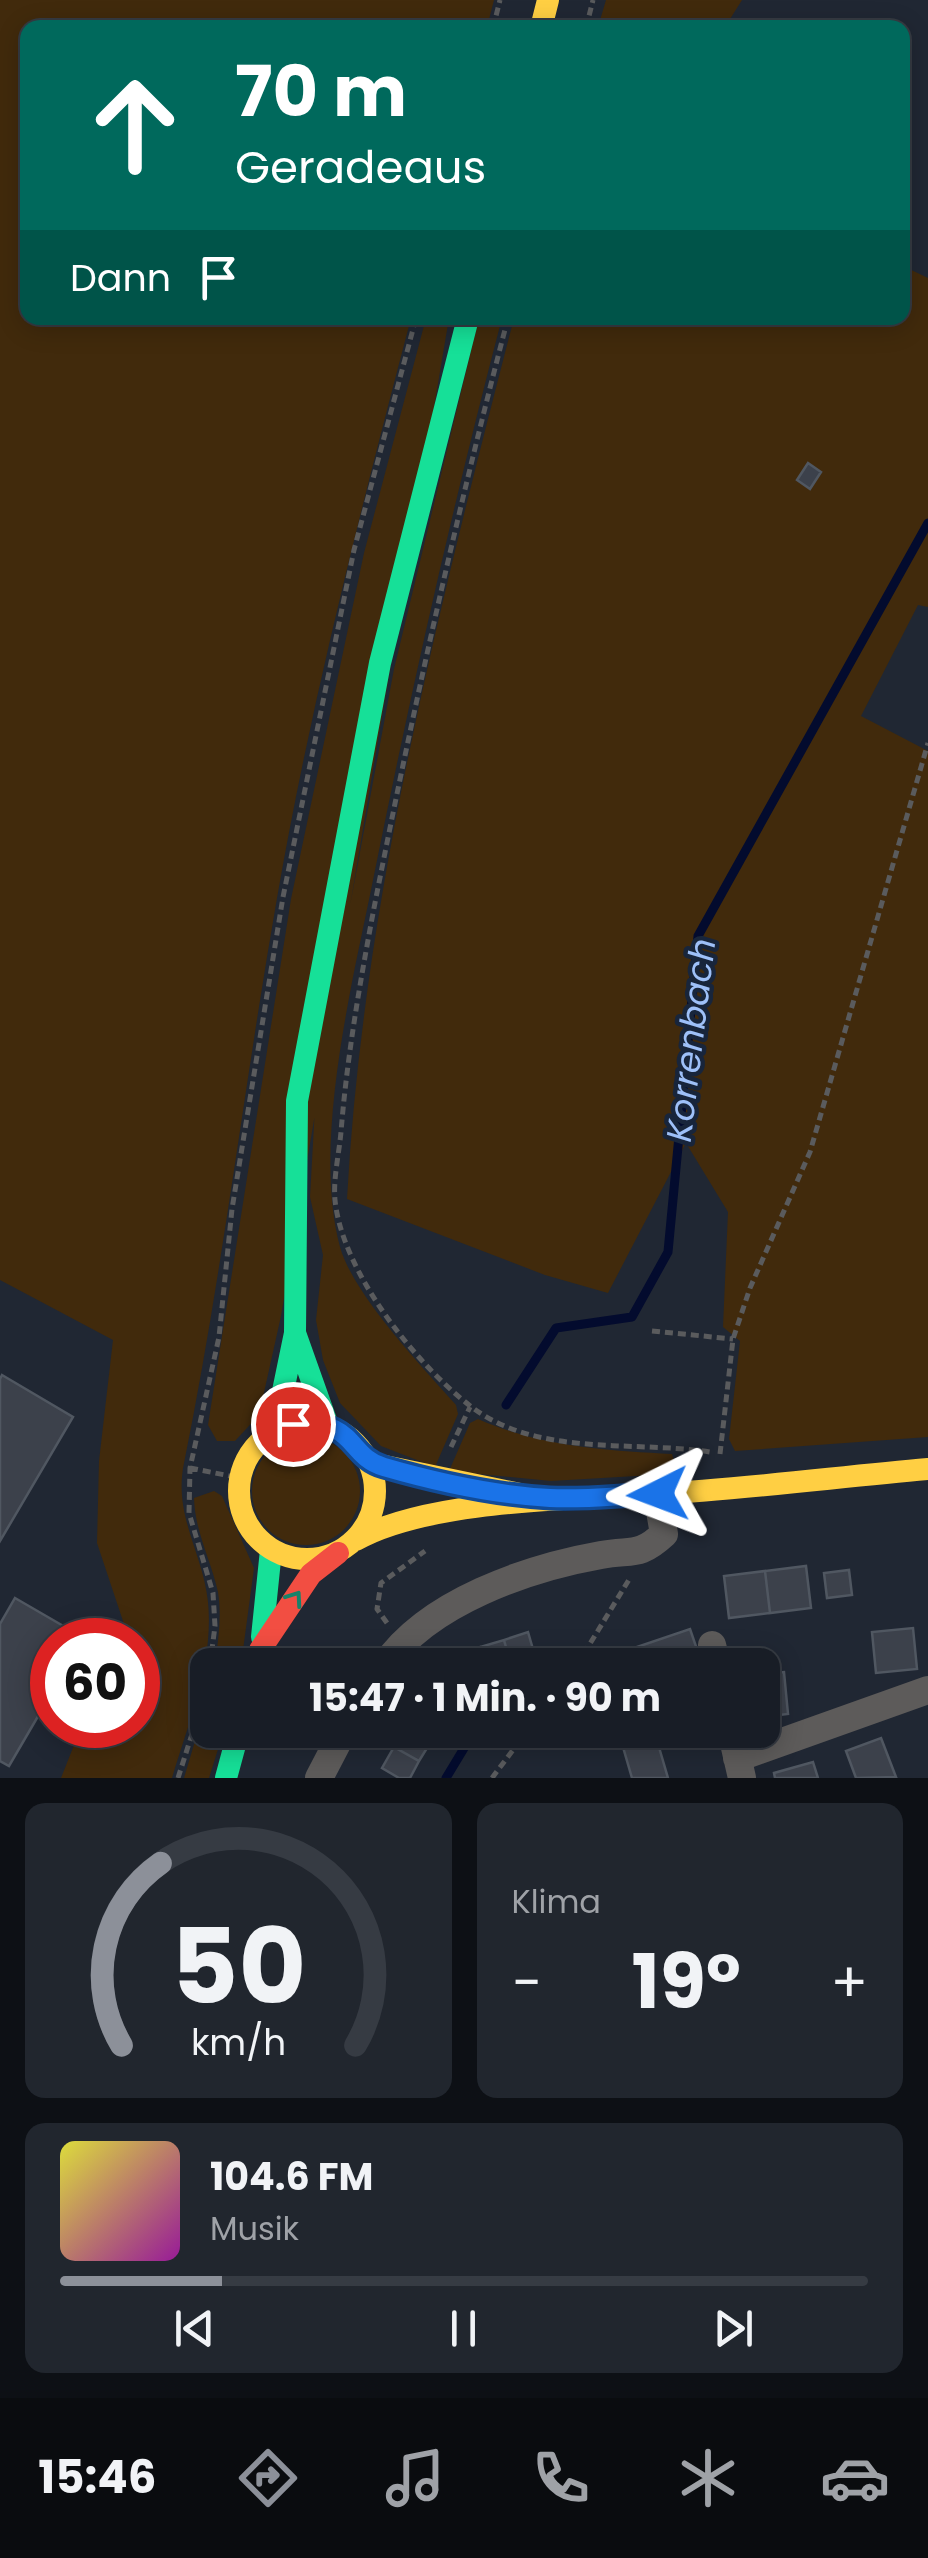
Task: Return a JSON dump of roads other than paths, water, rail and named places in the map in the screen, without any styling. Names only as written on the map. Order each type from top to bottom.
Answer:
[{"type":"main road","points":[[276,1430],[295,1333],[297,1101],[380,663],[466,325]]},
{"type":"main road","points":[[295,1333],[328,1426]]},
{"type":"main road","points":[[264,1648],[311,1574],[347,1546],[369,1522],[375,1500],[370,1463],[360,1447],[328,1426],[311,1423],[276,1430],[246,1459],[240,1478],[244,1520],[272,1550],[294,1559],[316,1560],[347,1546],[384,1524],[550,1498],[658,1494],[928,1468]]},
{"type":"main road","points":[[370,1463],[550,1498]]},
{"type":"main road","points":[[259,1648],[272,1550]]},
{"type":"main road","points":[[226,1778],[234,1748]]},
{"type":"street","points":[[396,1648],[401,1641],[457,1605],[512,1580],[602,1554],[644,1552],[664,1534],[658,1494]]},
{"type":"street","points":[[736,1755],[928,1690]]},
{"type":"street","points":[[319,1778],[335,1748]]},
{"type":"waterway","name":"Korrenbach","points":[[506,1405],[556,1328],[632,1317],[668,1252],[698,936],[928,523]]},
{"type":"waterway","name":"Korrenbach","points":[[446,1778],[464,1748]]}]
